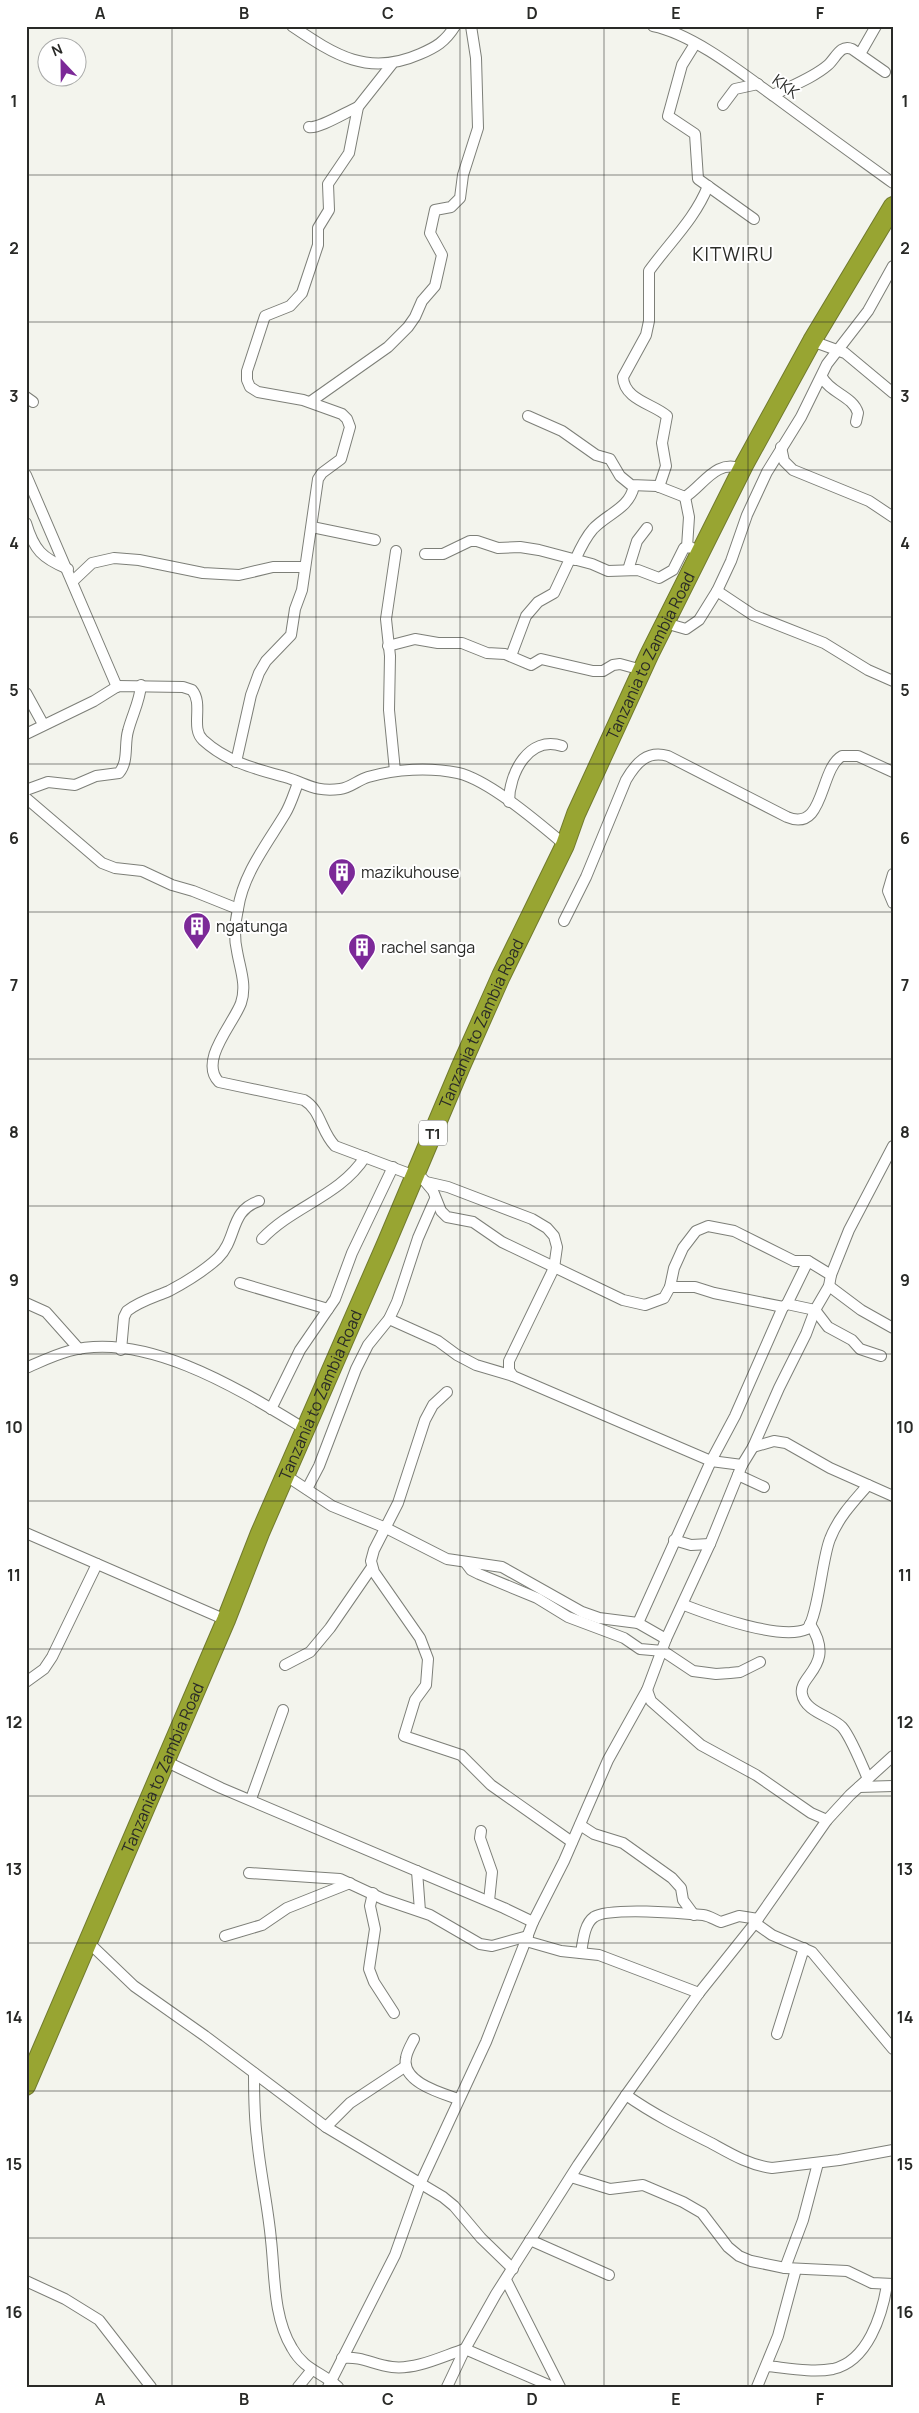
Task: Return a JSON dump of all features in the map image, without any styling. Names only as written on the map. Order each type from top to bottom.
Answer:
[{"type":"highway","name":"Tanzania to Zambia Road","points":[[26,2086],[226,1620],[305,1429],[420,1178],[501,976],[565,845],[576,814],[664,624],[694,550],[812,341],[893,206]]},
{"type":"street","points":[[292,26],[353,60],[374,65],[394,64],[440,45],[454,26]]},
{"type":"street","points":[[310,402],[388,347],[411,323],[422,301],[435,286],[442,255],[430,233],[435,210],[450,207],[460,198],[463,175],[478,128],[476,58],[472,26]]},
{"type":"street","name":"KKK","points":[[653,26],[675,33],[758,84],[893,183]]},
{"type":"street","points":[[860,54],[876,26]]},
{"type":"street","points":[[694,44],[682,65],[667,114],[669,118],[695,134],[696,177],[754,219]]},
{"type":"street","points":[[773,95],[822,69],[842,49],[849,48],[885,72]]},
{"type":"street","points":[[309,127],[318,127],[332,118],[358,107],[394,64]]},
{"type":"street","points":[[723,106],[735,89],[758,84]]},
{"type":"street","points":[[236,762],[251,695],[259,673],[266,661],[291,635],[295,609],[302,590],[318,480],[322,473],[341,459],[350,427],[347,419],[342,414],[310,402],[258,392],[250,387],[247,380],[247,370],[265,316],[290,306],[302,294],[318,246],[318,228],[329,210],[328,184],[349,153],[358,107]]},
{"type":"street","points":[[659,487],[666,466],[662,443],[667,416],[631,393],[624,384],[623,377],[646,335],[649,321],[649,271],[696,212],[708,186]]},
{"type":"street","points":[[664,624],[680,629],[692,626],[705,611],[731,561],[750,507],[781,447],[822,377],[827,364],[868,310],[893,266]]},
{"type":"street","points":[[812,341],[851,357],[893,393]]},
{"type":"street","points":[[822,377],[828,385],[855,406],[858,413],[856,422]]},
{"type":"street","points":[[528,416],[562,431],[596,456],[610,459],[623,480],[634,486],[659,487],[684,497]]},
{"type":"street","points":[[781,447],[784,460],[793,470],[869,502],[893,517]]},
{"type":"street","points":[[684,497],[716,470],[734,466],[742,468]]},
{"type":"street","points":[[26,475],[68,569],[117,687]]},
{"type":"street","points":[[511,656],[526,616],[538,602],[556,591],[590,534],[626,503],[632,494],[634,486]]},
{"type":"street","points":[[425,554],[443,554],[474,540],[498,548],[531,548],[592,564],[609,572],[638,570],[657,578],[663,577],[673,570],[683,549],[694,550],[684,497]]},
{"type":"street","points":[[26,523],[39,552],[47,559],[68,569]]},
{"type":"street","points":[[312,526],[375,540]]},
{"type":"street","points":[[628,570],[633,549],[647,528]]},
{"type":"street","points":[[395,771],[389,710],[391,677],[386,613],[396,551]]},
{"type":"street","points":[[73,581],[92,563],[114,558],[139,560],[203,573],[239,575],[273,567],[304,567]]},
{"type":"street","points":[[717,591],[753,615],[824,643],[868,670],[893,681]]},
{"type":"street","points":[[388,646],[403,640],[420,639],[438,643],[462,643],[487,653],[511,656],[531,665],[541,659],[593,671],[604,671],[612,665],[620,664],[642,670]]},
{"type":"street","points":[[26,790],[48,782],[75,786],[96,776],[119,773],[124,760],[128,731],[140,697],[141,685]]},
{"type":"street","points":[[26,734],[42,724],[94,701],[117,687],[141,685],[173,686],[192,690],[198,700],[198,729],[200,737],[236,762],[258,771],[316,789],[342,789],[364,778],[395,771],[445,772],[466,775],[509,802],[565,845]]},
{"type":"street","points":[[26,694],[42,724]]},
{"type":"street","points":[[509,802],[514,774],[530,751],[547,743],[562,746]]},
{"type":"street","points":[[564,921],[586,877],[626,780],[634,768],[647,756],[658,754],[668,756],[787,817],[797,820],[805,819],[812,812],[832,766],[839,758],[846,755],[858,756],[893,772]]},
{"type":"street","points":[[298,783],[285,814],[259,854],[238,909],[236,943],[243,980],[243,993],[239,1008],[220,1039],[213,1066],[216,1079],[226,1085],[304,1100],[314,1107],[325,1134],[335,1146],[532,1219],[547,1228],[554,1236],[557,1248],[554,1268],[509,1361],[509,1370],[512,1376]]},
{"type":"street","points":[[26,798],[102,863],[115,868],[142,871],[172,885],[194,891],[238,909]]},
{"type":"street","points":[[893,874],[888,891],[893,904]]},
{"type":"street","points":[[254,2072],[256,2138],[271,2238],[277,2302],[284,2332],[292,2348],[311,2370],[332,2384],[342,2358],[395,2255],[421,2182],[486,2042],[533,1922],[580,1825],[608,1760],[647,1690],[666,1639],[684,1605],[742,1465],[753,1448],[779,1388],[806,1334],[815,1310],[829,1286],[831,1275],[849,1230],[893,1146]]},
{"type":"street","points":[[262,1239],[283,1219],[320,1199],[346,1181],[366,1157]]},
{"type":"street","points":[[271,1409],[300,1350],[336,1299],[352,1253],[393,1167]]},
{"type":"street","points":[[420,1178],[435,1199],[442,1213],[447,1217],[473,1222],[502,1242],[554,1268],[606,1293],[641,1305],[649,1305],[664,1298],[670,1288],[674,1268],[683,1248],[696,1231],[708,1226],[734,1231],[794,1261],[808,1261],[831,1275]]},
{"type":"street","points":[[307,1489],[330,1440],[356,1369],[368,1345],[389,1319],[418,1238],[435,1199]]},
{"type":"street","points":[[121,1350],[124,1317],[128,1311],[170,1290],[207,1267],[227,1245],[242,1210],[259,1201]]},
{"type":"street","points":[[638,1623],[711,1461],[736,1416],[785,1305],[808,1261]]},
{"type":"street","points":[[240,1283],[328,1309]]},
{"type":"street","points":[[829,1286],[861,1310],[893,1328]]},
{"type":"street","points":[[670,1288],[695,1287],[714,1293],[815,1310]]},
{"type":"street","points":[[26,1303],[46,1312],[79,1349]]},
{"type":"street","points":[[815,1310],[820,1320],[828,1327],[852,1340],[860,1348],[881,1356]]},
{"type":"street","points":[[389,1319],[438,1340],[457,1355],[476,1365],[512,1376],[711,1461],[742,1465]]},
{"type":"street","points":[[26,1368],[79,1349],[121,1350],[177,1362],[213,1377],[305,1429]]},
{"type":"street","points":[[285,1665],[302,1657],[317,1644],[372,1567],[374,1550],[398,1503],[429,1410],[447,1392]]},
{"type":"street","points":[[753,1448],[774,1441],[786,1443],[830,1468],[893,1496]]},
{"type":"street","points":[[738,1475],[764,1487]]},
{"type":"street","points":[[285,1476],[332,1506],[386,1528],[447,1559],[502,1567],[582,1612],[606,1619],[638,1623],[666,1639]]},
{"type":"street","points":[[684,1605],[752,1627],[798,1632],[805,1630],[810,1624],[830,1538],[841,1516],[868,1485]]},
{"type":"street","points":[[26,1533],[226,1620]]},
{"type":"street","points":[[674,1540],[691,1545],[710,1544]]},
{"type":"street","points":[[465,1562],[479,1574],[538,1598],[568,1617],[624,1638],[640,1649],[663,1651],[693,1671],[716,1674],[740,1672],[760,1662]]},
{"type":"street","points":[[26,1682],[44,1668],[52,1656],[97,1564]]},
{"type":"street","points":[[372,1567],[420,1638],[428,1659],[426,1685],[415,1700],[404,1732],[405,1737],[460,1755],[491,1785],[572,1842]]},
{"type":"street","points":[[810,1624],[818,1640],[820,1650],[814,1671],[802,1686],[802,1693],[809,1707],[844,1729],[868,1779]]},
{"type":"street","points":[[647,1690],[651,1701],[701,1745],[756,1775],[811,1813],[827,1820]]},
{"type":"street","points":[[251,1800],[283,1710]]},
{"type":"street","points":[[447,2387],[465,2349],[530,2240],[626,2095],[699,1993],[756,1921],[827,1820],[893,1756]]},
{"type":"street","points":[[165,1761],[207,1782],[489,1901],[533,1922]]},
{"type":"street","points":[[859,1787],[893,1786]]},
{"type":"street","points":[[580,1825],[594,1834],[623,1843],[672,1878],[681,1888],[683,1900],[694,1915]]},
{"type":"street","points":[[481,1831],[480,1838],[492,1872],[489,1901]]},
{"type":"street","points":[[417,1871],[420,1911]]},
{"type":"street","points":[[249,1873],[330,1878],[350,1883],[430,1915],[480,1944],[492,1946],[527,1939],[561,1951],[599,1955],[699,1993]]},
{"type":"street","points":[[225,1936],[262,1925],[297,1903],[332,1892],[350,1883]]},
{"type":"street","points":[[372,1893],[370,1906],[375,1929],[369,1969],[374,1982],[394,2013]]},
{"type":"street","points":[[582,1953],[588,1924],[593,1918],[604,1913],[632,1912],[694,1915],[704,1916],[721,1922],[739,1916],[756,1921],[772,1935],[812,1952],[893,2049]]},
{"type":"street","points":[[87,1941],[134,1986],[254,2072],[326,2127],[421,2182],[454,2206],[481,2238],[513,2269]]},
{"type":"street","points":[[776,2034],[804,1948]]},
{"type":"street","points":[[414,2039],[406,2059],[406,2066],[409,2072],[429,2089],[458,2099]]},
{"type":"street","points":[[326,2127],[350,2103],[406,2066]]},
{"type":"street","points":[[626,2095],[673,2125],[745,2161],[772,2168],[818,2163],[893,2150]]},
{"type":"street","points":[[757,2387],[767,2366],[784,2318],[790,2268],[818,2163]]},
{"type":"street","points":[[571,2178],[610,2189],[641,2184],[672,2196],[702,2213],[728,2247],[739,2256],[751,2261],[790,2268],[847,2271],[872,2283],[890,2284],[875,2329],[867,2342],[846,2363],[835,2368],[823,2370],[767,2366]]},
{"type":"street","points":[[530,2240],[609,2275]]},
{"type":"street","points":[[506,2280],[560,2387]]},
{"type":"street","points":[[26,2281],[65,2299],[99,2320],[151,2387]]},
{"type":"street","points":[[342,2358],[358,2357],[393,2367],[410,2366],[465,2349],[553,2387]]},
{"type":"street","points":[[298,2387],[311,2370]]},
{"type":"place","name":"mazikuhouse","points":[[342,896]]},
{"type":"place","name":"ngatunga","points":[[197,950]]},
{"type":"place","name":"rachel sanga","points":[[362,971]]},
{"type":"district","name":"KITWIRU","points":[[733,254]]}]
